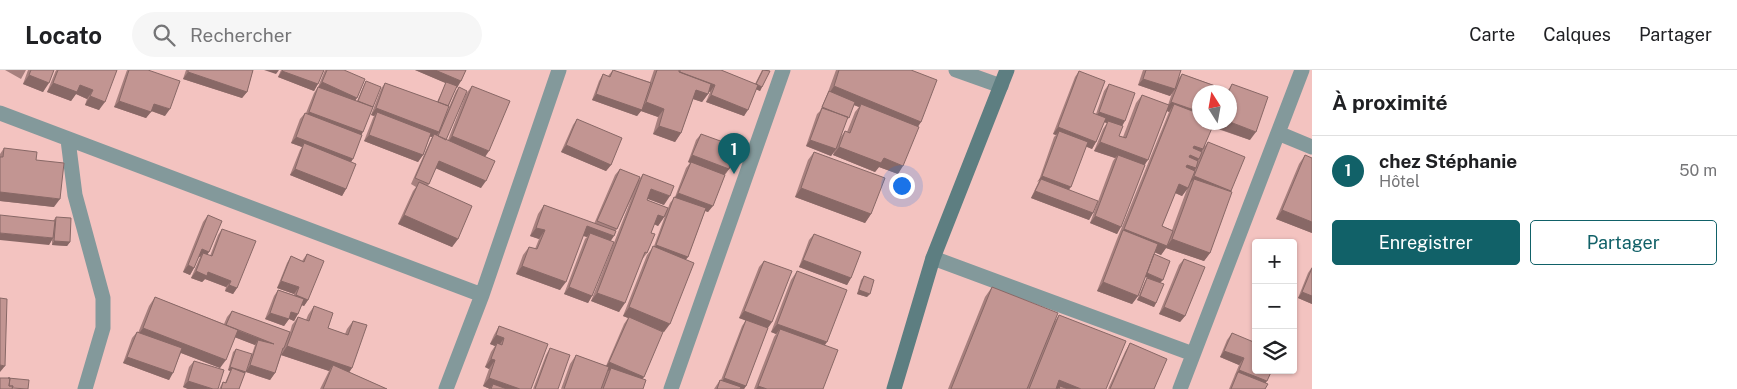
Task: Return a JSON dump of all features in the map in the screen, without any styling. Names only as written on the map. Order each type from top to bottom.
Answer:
[{"type":"street","points":[[446,389],[482,295],[559,70]]},
{"type":"street","points":[[672,389],[783,70]]},
{"type":"street","points":[[956,70],[1001,86]]},
{"type":"street","points":[[894,389],[933,258],[1007,70]]},
{"type":"street","points":[[1180,389],[1302,70]]},
{"type":"street","points":[[0,113],[482,295]]},
{"type":"street","points":[[1278,133],[1312,147]]},
{"type":"street","points":[[68,140],[75,195],[103,298],[103,328],[85,389]]},
{"type":"street","points":[[933,258],[1193,354]]},
{"type":"building","points":[[31,70],[54,70],[49,83],[29,75]]},
{"type":"building","points":[[58,70],[117,70],[105,102],[90,96],[93,90],[80,85],[77,92],[53,83]]},
{"type":"building","points":[[129,70],[148,70],[180,81],[170,109],[154,104],[151,112],[119,101]]},
{"type":"building","points":[[188,70],[253,70],[247,92],[188,72]]},
{"type":"building","points":[[283,70],[324,70],[318,84]]},
{"type":"building","points":[[327,70],[344,70],[365,79],[357,98],[322,82]]},
{"type":"building","points":[[435,70],[466,70],[461,81]]},
{"type":"building","points":[[613,70],[651,83],[642,110],[596,94],[603,74],[610,77]]},
{"type":"building","points":[[657,70],[679,70],[679,72],[711,84],[708,94],[696,90],[681,133],[659,126],[664,109],[646,102]]},
{"type":"building","points":[[680,70],[721,70],[758,85],[748,110],[711,95],[715,85],[680,72]]},
{"type":"building","points":[[763,70],[770,71],[762,87],[756,84]]},
{"type":"building","points":[[839,70],[911,70],[937,80],[921,122],[834,86]]},
{"type":"building","points":[[1146,70],[1181,70],[1175,89],[1143,79]]},
{"type":"building","points":[[1079,71],[1105,81],[1093,113],[1106,118],[1096,142],[1058,127]]},
{"type":"building","points":[[1182,74],[1212,85],[1192,85],[1192,109],[1171,102]]},
{"type":"building","points":[[366,81],[381,87],[373,107],[358,101]]},
{"type":"building","points":[[446,82],[457,86],[448,106],[438,102]]},
{"type":"building","points":[[385,83],[449,106],[439,132],[376,108]]},
{"type":"building","points":[[1109,84],[1135,93],[1125,121],[1099,112]]},
{"type":"building","points":[[472,86],[510,101],[489,151],[452,136]]},
{"type":"building","points":[[1237,86],[1268,97],[1256,132],[1237,125]]},
{"type":"building","points":[[318,87],[373,107],[363,132],[309,112]]},
{"type":"building","points":[[459,87],[467,91],[446,140],[438,136]]},
{"type":"building","points":[[829,91],[855,102],[849,118],[822,107]]},
{"type":"building","points":[[1142,95],[1169,105],[1148,160],[1100,142],[1108,121],[1123,126],[1119,136],[1126,138]]},
{"type":"building","points":[[861,104],[919,127],[903,166],[884,158],[881,163],[839,147],[845,131],[850,133]]},
{"type":"building","points":[[1174,104],[1192,111],[1192,130],[1211,130],[1203,149],[1194,146],[1193,148],[1202,152],[1199,159],[1190,155],[1189,157],[1198,161],[1196,168],[1187,165],[1186,167],[1195,171],[1188,188],[1179,184],[1162,226],[1173,231],[1167,246],[1124,229]]},
{"type":"building","points":[[822,108],[848,117],[836,149],[810,140]]},
{"type":"building","points":[[377,112],[431,133],[423,155],[369,135]]},
{"type":"building","points":[[305,113],[362,135],[353,159],[296,137]]},
{"type":"building","points":[[577,119],[622,138],[611,165],[566,145]]},
{"type":"building","points":[[1059,131],[1088,142],[1071,187],[1042,176]]},
{"type":"building","points":[[434,134],[495,161],[486,181],[439,161],[429,184],[415,178]]},
{"type":"building","points":[[701,134],[737,147],[729,169],[692,155]]},
{"type":"building","points":[[1208,142],[1245,157],[1231,191],[1194,176]]},
{"type":"building","points":[[304,143],[356,164],[346,189],[295,169]]},
{"type":"building","points":[[4,148],[37,152],[36,160],[64,163],[60,199],[0,192],[0,157],[3,157]]},
{"type":"building","points":[[814,152],[885,178],[871,214],[801,188]]},
{"type":"building","points":[[1118,155],[1145,165],[1121,227],[1095,216]]},
{"type":"building","points":[[1305,155],[1312,158],[1312,222],[1282,210]]},
{"type":"building","points":[[691,162],[725,175],[713,206],[678,193]]},
{"type":"building","points":[[620,169],[640,177],[617,229],[597,221]]},
{"type":"building","points":[[643,174],[674,186],[670,196],[651,189],[647,200],[668,208],[664,217],[658,215],[651,233],[655,234],[647,253],[645,252],[625,303],[597,293]]},
{"type":"building","points":[[1041,179],[1098,201],[1093,213],[1035,191]]},
{"type":"building","points":[[1194,179],[1232,192],[1210,253],[1172,239]]},
{"type":"building","points":[[419,182],[472,206],[458,239],[404,215]]},
{"type":"building","points":[[674,197],[706,208],[688,257],[656,245]]},
{"type":"building","points":[[544,205],[616,231],[614,236],[587,226],[566,282],[522,266],[529,247],[537,249],[545,230],[536,228]]},
{"type":"building","points":[[0,215],[55,221],[53,238],[0,233]]},
{"type":"building","points":[[208,215],[222,221],[209,252],[202,249],[194,268],[188,265]]},
{"type":"building","points":[[56,217],[71,218],[70,242],[54,241]]},
{"type":"building","points":[[222,229],[256,241],[237,288],[229,285],[231,281],[208,272],[207,276],[196,271],[203,253],[212,256]]},
{"type":"building","points":[[1123,230],[1158,244],[1138,296],[1103,282]]},
{"type":"building","points":[[590,233],[614,242],[592,296],[569,287]]},
{"type":"building","points":[[814,234],[861,252],[851,278],[803,260]]},
{"type":"building","points":[[653,246],[694,263],[670,324],[629,307]]},
{"type":"building","points":[[307,254],[324,261],[308,300],[296,295],[299,287],[281,281],[291,256],[304,262]]},
{"type":"building","points":[[1154,254],[1170,261],[1163,280],[1147,273]]},
{"type":"building","points":[[1184,259],[1205,267],[1185,316],[1164,307]]},
{"type":"building","points":[[764,261],[792,271],[772,322],[744,311]]},
{"type":"building","points":[[1312,268],[1312,296],[1302,292]]},
{"type":"building","points":[[797,271],[847,290],[827,342],[777,324]]},
{"type":"building","points":[[864,276],[874,280],[870,294],[859,290]]},
{"type":"building","points":[[1147,278],[1164,284],[1156,303],[1140,296]]},
{"type":"building","points":[[992,287],[1058,313],[1027,389],[951,389]]},
{"type":"building","points":[[278,290],[304,299],[298,314],[291,312],[289,319],[270,313]]},
{"type":"building","points":[[155,297],[238,330],[226,360],[143,328]]},
{"type":"building","points":[[0,298],[7,299],[5,366],[0,365]]},
{"type":"building","points":[[314,306],[333,313],[328,328],[348,335],[353,321],[367,325],[352,368],[287,346],[298,317],[309,321]]},
{"type":"building","points":[[232,311],[290,332],[275,373],[250,365],[258,340],[274,344],[226,325]]},
{"type":"building","points":[[1059,315],[1126,341],[1106,389],[1081,389],[1059,380],[1056,389],[1029,389]]},
{"type":"building","points":[[629,317],[663,332],[644,377],[609,362]]},
{"type":"building","points":[[746,320],[768,328],[746,386],[724,378]]},
{"type":"building","points":[[499,326],[548,344],[531,389],[520,389],[489,378],[495,360],[491,359],[497,343],[502,345],[504,338],[496,335]]},
{"type":"building","points":[[780,329],[838,350],[823,389],[767,389],[758,386]]},
{"type":"building","points":[[137,332],[182,348],[173,373],[127,357]]},
{"type":"building","points":[[1232,333],[1252,341],[1252,374],[1270,374],[1267,381],[1239,370],[1244,358],[1224,351]]},
{"type":"building","points":[[1130,343],[1167,359],[1154,389],[1110,389]]},
{"type":"building","points":[[550,348],[570,355],[558,389],[535,389]]},
{"type":"building","points":[[236,349],[252,354],[246,372],[230,367]]},
{"type":"building","points":[[576,355],[609,367],[601,389],[564,389]]},
{"type":"building","points":[[194,361],[224,370],[218,389],[188,381]]},
{"type":"building","points":[[333,365],[387,389],[323,389]]},
{"type":"building","points":[[232,368],[245,373],[239,389],[221,389],[223,382],[226,383]]},
{"type":"building","points":[[611,368],[646,380],[643,389],[603,389]]},
{"type":"building","points":[[1238,372],[1268,384],[1265,389],[1231,389]]},
{"type":"building","points":[[0,378],[10,378],[9,386],[13,386],[12,389],[0,389]]},
{"type":"building","points":[[10,378],[29,380],[28,389],[12,388],[13,386],[9,386]]},
{"type":"building","points":[[720,380],[741,387],[740,389],[717,389]]},
{"type":"building","points":[[493,384],[507,389],[491,389]]},
{"type":"place","name":"chez Stéphanie","points":[[734,174]]}]
